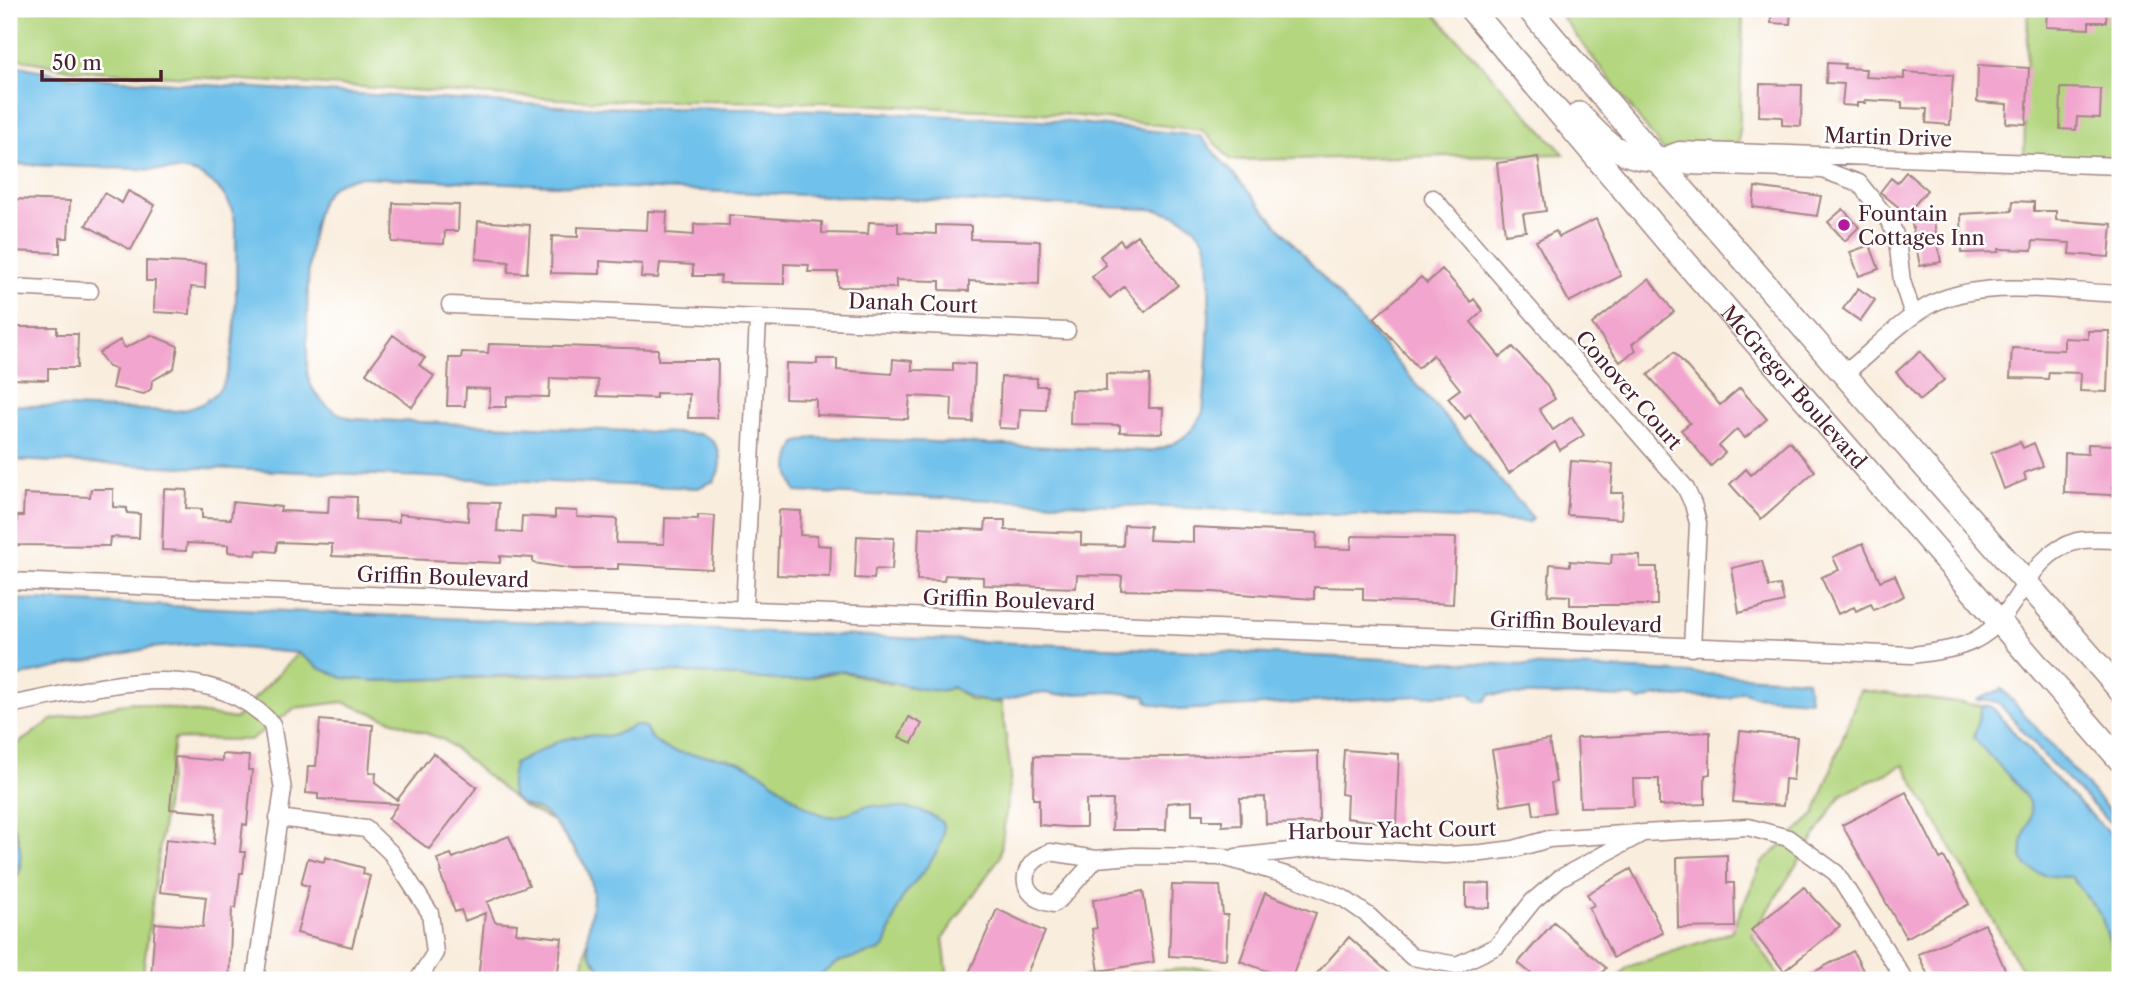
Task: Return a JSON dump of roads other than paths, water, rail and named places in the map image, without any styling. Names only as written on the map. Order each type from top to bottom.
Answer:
[{"type":"main road","name":"McGregor Boulevard","points":[[1471,9],[1668,242],[2120,760]]},
{"type":"main road","points":[[1529,9],[1656,159],[2120,690]]},
{"type":"main road","points":[[1490,32],[1515,44],[1610,147],[1638,160],[1656,159]]},
{"type":"street","name":"Martin Drive","points":[[1656,159],[1679,150],[2120,166]]},
{"type":"street","points":[[1656,159],[1686,166],[1823,170],[1859,183],[1884,213],[1897,240],[1902,281],[1913,315]]},
{"type":"street","name":"Conover Court","points":[[1433,198],[1685,487],[1698,523],[1692,648]]},
{"type":"street","points":[[9,288],[90,291]]},
{"type":"street","points":[[1844,374],[1913,315],[1950,296],[2010,290],[2120,294]]},
{"type":"street","name":"Danah Court","points":[[450,305],[1067,331]]},
{"type":"street","points":[[744,610],[758,318]]},
{"type":"street","points":[[2000,622],[2036,566],[2078,541],[2120,540]]},
{"type":"street","name":"Griffin Boulevard","points":[[9,581],[1912,655],[1944,650],[1976,640],[2000,622]]},
{"type":"street","points":[[9,705],[146,680],[194,683],[238,697],[272,724],[283,790],[255,980]]},
{"type":"street","points":[[278,818],[366,829],[391,853],[430,913],[435,953],[418,980]]},
{"type":"street","name":"Harbour Yacht Court","points":[[1096,859],[1133,856],[1223,857],[1325,847],[1445,855],[1482,853],[1560,838],[1748,827],[1788,838],[1836,873],[1905,980]]},
{"type":"street","name":"Harbour Yacht Court","points":[[1223,857],[1293,877],[1343,898],[1369,916],[1412,957],[1457,965],[1497,946],[1533,901],[1560,878],[1643,833]]},
{"type":"water","points":[[9,64],[73,77],[576,107],[820,110],[1060,121],[1200,136],[1533,518],[1530,522],[796,492],[789,468],[791,456],[796,443],[814,437],[1149,451],[1182,439],[1194,427],[1203,412],[1209,323],[1209,272],[1204,240],[1199,233],[1188,222],[1166,212],[1150,209],[359,177],[343,181],[329,190],[320,204],[310,249],[307,372],[312,388],[330,408],[353,419],[699,434],[712,441],[719,453],[719,467],[714,481],[698,488],[9,460],[9,405],[174,411],[188,409],[206,401],[221,387],[227,374],[234,335],[236,227],[227,199],[207,179],[189,171],[9,164]]},
{"type":"water","points":[[9,599],[1657,671],[1807,680],[1810,700],[1753,696],[1741,692],[1730,698],[1656,696],[1640,701],[1633,697],[1491,694],[1485,701],[1478,701],[1469,693],[1180,710],[1152,704],[1145,696],[1113,692],[1056,695],[1042,693],[997,702],[984,701],[952,687],[944,690],[916,688],[840,671],[793,681],[639,672],[377,681],[343,678],[319,668],[298,653],[196,644],[150,648],[9,678]]},
{"type":"water","points":[[2002,689],[2120,823],[2120,833],[2047,759],[1998,702],[1976,700]]},
{"type":"water","points":[[1992,707],[2041,764],[2120,844],[2120,960],[2112,949],[2101,916],[2072,877],[2035,872],[2023,860],[2021,851],[2031,815],[2030,805],[2015,783],[1974,738],[1981,708]]},
{"type":"water","points":[[635,725],[645,727],[651,738],[670,750],[743,763],[766,776],[808,808],[826,816],[838,816],[874,805],[916,810],[942,822],[943,832],[936,853],[900,902],[885,946],[880,950],[838,962],[813,980],[611,980],[591,955],[588,945],[593,891],[585,865],[553,821],[537,809],[515,799],[511,792],[511,781],[514,764],[561,740],[585,735],[612,736]]},
{"type":"water","points":[[9,817],[21,854],[18,871],[9,892]]},
{"type":"place","name":"Fountain Cottages Inn","points":[[1844,225]]}]
